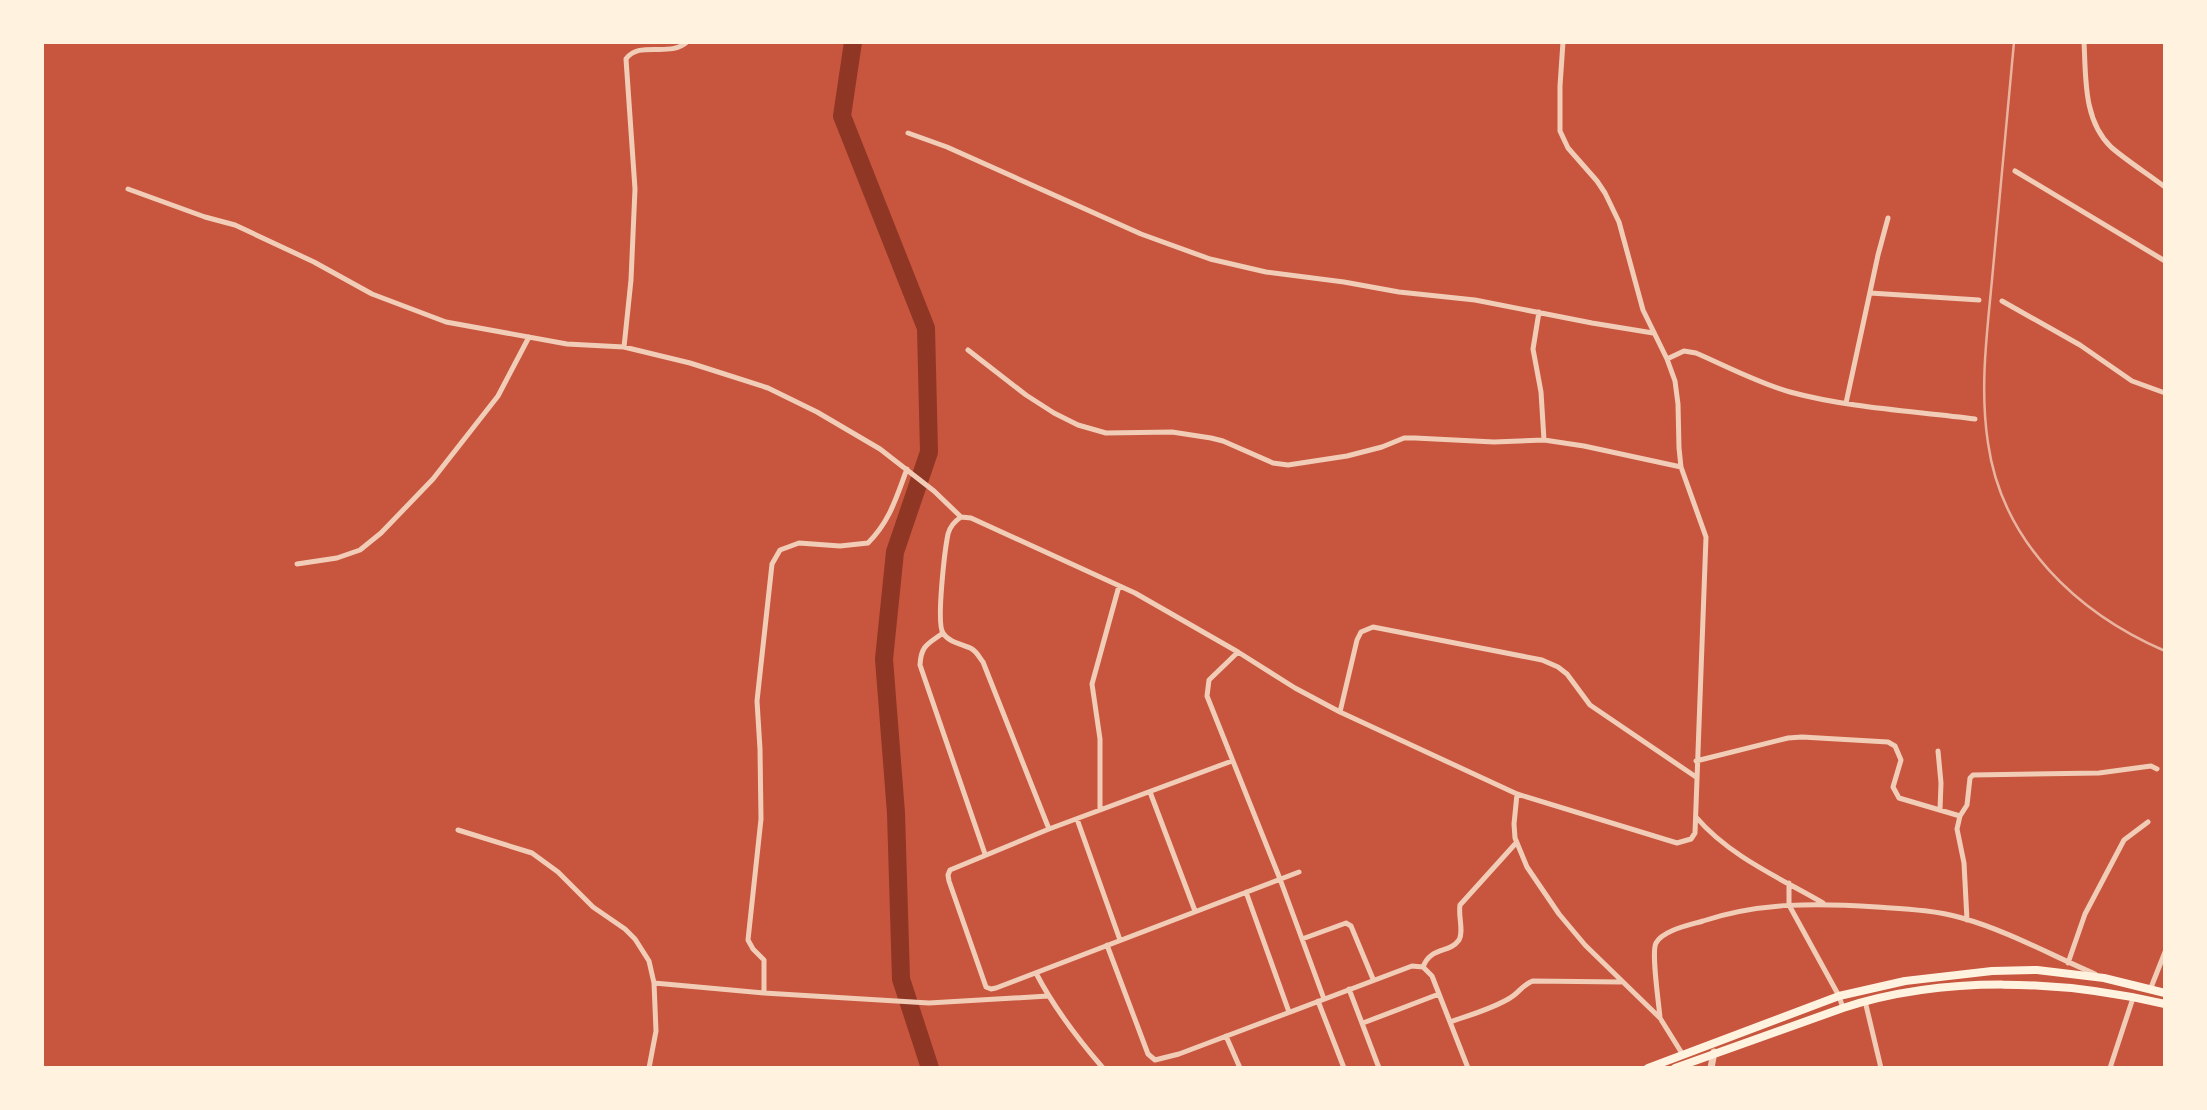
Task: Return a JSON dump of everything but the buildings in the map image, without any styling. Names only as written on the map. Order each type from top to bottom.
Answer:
[{"type":"main road","points":[[1675,1068],[1694,1065],[1713,1049],[1839,996],[1905,981],[1992,971],[2037,970],[2104,978],[2165,993]]},
{"type":"main road","points":[[1648,1068],[1685,1054],[1713,1049],[1865,1001],[1908,993],[1993,985],[2035,985],[2165,1004]]},
{"type":"street","points":[[624,348],[631,280],[635,189],[626,59],[635,51],[672,50],[687,42]]},
{"type":"street","points":[[128,188],[205,217],[235,225],[372,293],[446,322],[567,344],[624,348],[690,363],[768,388],[817,412],[880,449],[961,517],[971,518],[1135,593],[1340,712],[1517,794],[1677,843],[1690,839],[1695,833],[1706,537],[1681,467],[1675,381],[1643,310],[1619,222],[1605,193],[1568,148],[1560,131],[1563,42]]},
{"type":"street","points":[[2084,42],[2089,104],[2099,130],[2110,146],[2165,187]]},
{"type":"street","points":[[908,133],[947,147],[1141,233],[1210,259],[1266,272],[1399,292],[1475,300],[1653,333]]},
{"type":"street","points":[[2015,171],[2165,261]]},
{"type":"street","points":[[1846,403],[1888,218]]},
{"type":"street","points":[[1870,293],[1979,300]]},
{"type":"street","points":[[2002,300],[2080,345],[2132,381],[2165,393]]},
{"type":"street","points":[[1539,312],[1533,349],[1542,392],[1544,440]]},
{"type":"street","points":[[298,564],[337,558],[360,550],[381,533],[433,479],[491,405],[529,337]]},
{"type":"street","points":[[968,350],[1032,399],[1078,425],[1106,433],[1172,432],[1211,438],[1273,463],[1287,465],[1368,451],[1404,438],[1494,442],[1544,440],[1681,467]]},
{"type":"street","points":[[1667,359],[1684,351],[1696,353],[1786,391],[1846,403],[1975,419]]},
{"type":"street","points":[[764,993],[764,960],[748,940],[761,819],[757,701],[772,564],[780,550],[799,543],[840,546],[868,543],[880,531],[889,516],[907,469]]},
{"type":"street","points":[[961,517],[954,522],[948,533],[940,623],[943,633],[953,641],[974,650],[983,662],[1049,829]]},
{"type":"street","points":[[1100,810],[1101,739],[1093,684],[1119,586]]},
{"type":"street","points":[[1340,712],[1357,640],[1361,632],[1373,627],[1542,660],[1558,667],[1567,674],[1590,705],[1696,777]]},
{"type":"street","points":[[943,633],[920,653],[920,665],[985,854]]},
{"type":"street","points":[[1238,652],[1209,680],[1207,689],[1210,706],[1280,878],[1344,1068]]},
{"type":"street","points":[[1696,761],[1788,738],[1888,743],[1895,746],[1901,760],[1893,787],[1895,794],[1909,802],[1960,816]]},
{"type":"street","points":[[1938,751],[1940,810]]},
{"type":"street","points":[[1232,761],[952,868],[948,875],[984,984],[993,989],[1299,872]]},
{"type":"street","points":[[1967,920],[1966,885],[1957,829],[1960,816],[1967,806],[1970,778],[1976,773],[2099,773],[2151,766],[2157,769]]},
{"type":"street","points":[[1150,792],[1195,911]]},
{"type":"street","points":[[1517,794],[1514,824],[1516,843],[1527,867],[1559,914],[1585,945],[1660,1018],[1694,1065]]},
{"type":"street","points":[[1696,817],[1709,832],[1739,855],[1824,903]]},
{"type":"street","points":[[1077,819],[1119,940]]},
{"type":"street","points":[[2068,962],[2085,915],[2124,840],[2148,822]]},
{"type":"street","points":[[458,830],[532,853],[546,862],[593,907],[635,939],[649,961],[654,983],[656,1031],[649,1068]]},
{"type":"street","points":[[1423,967],[1433,953],[1458,941],[1461,936],[1460,905],[1516,843]]},
{"type":"street","points":[[1789,883],[1789,905],[1843,1008]]},
{"type":"street","points":[[1246,892],[1289,1012]]},
{"type":"street","points":[[1660,1018],[1654,948],[1661,937],[1740,910],[1789,905],[1824,903],[1930,911],[1967,920],[2104,978]]},
{"type":"street","points":[[1302,939],[1346,923],[1351,926],[1373,979]]},
{"type":"street","points":[[1107,945],[1151,1058],[1159,1060],[1412,965],[1423,967],[1432,976],[1468,1068]]},
{"type":"street","points":[[2150,990],[2165,951]]},
{"type":"street","points":[[1036,973],[1077,1039],[1103,1068]]},
{"type":"street","points":[[1450,1022],[1506,1000],[1527,982],[1623,982]]},
{"type":"street","points":[[654,983],[929,1003],[1048,996]]},
{"type":"street","points":[[1349,989],[1379,1068]]},
{"type":"street","points":[[1363,1023],[1439,995]]},
{"type":"street","points":[[2110,1068],[2133,998]]},
{"type":"street","points":[[1865,1001],[1881,1068]]},
{"type":"street","points":[[1226,1036],[1240,1068]]},
{"type":"street","points":[[1710,1068],[1713,1049]]},
{"type":"waterway","points":[[853,42],[842,116],[926,328],[929,452],[895,552],[884,659],[896,813],[901,979],[930,1068]]},
{"type":"railway","points":[[2014,42],[1984,377],[1985,421],[1996,479],[2009,512],[2027,542],[2049,570],[2074,595],[2102,616],[2165,651]]}]
